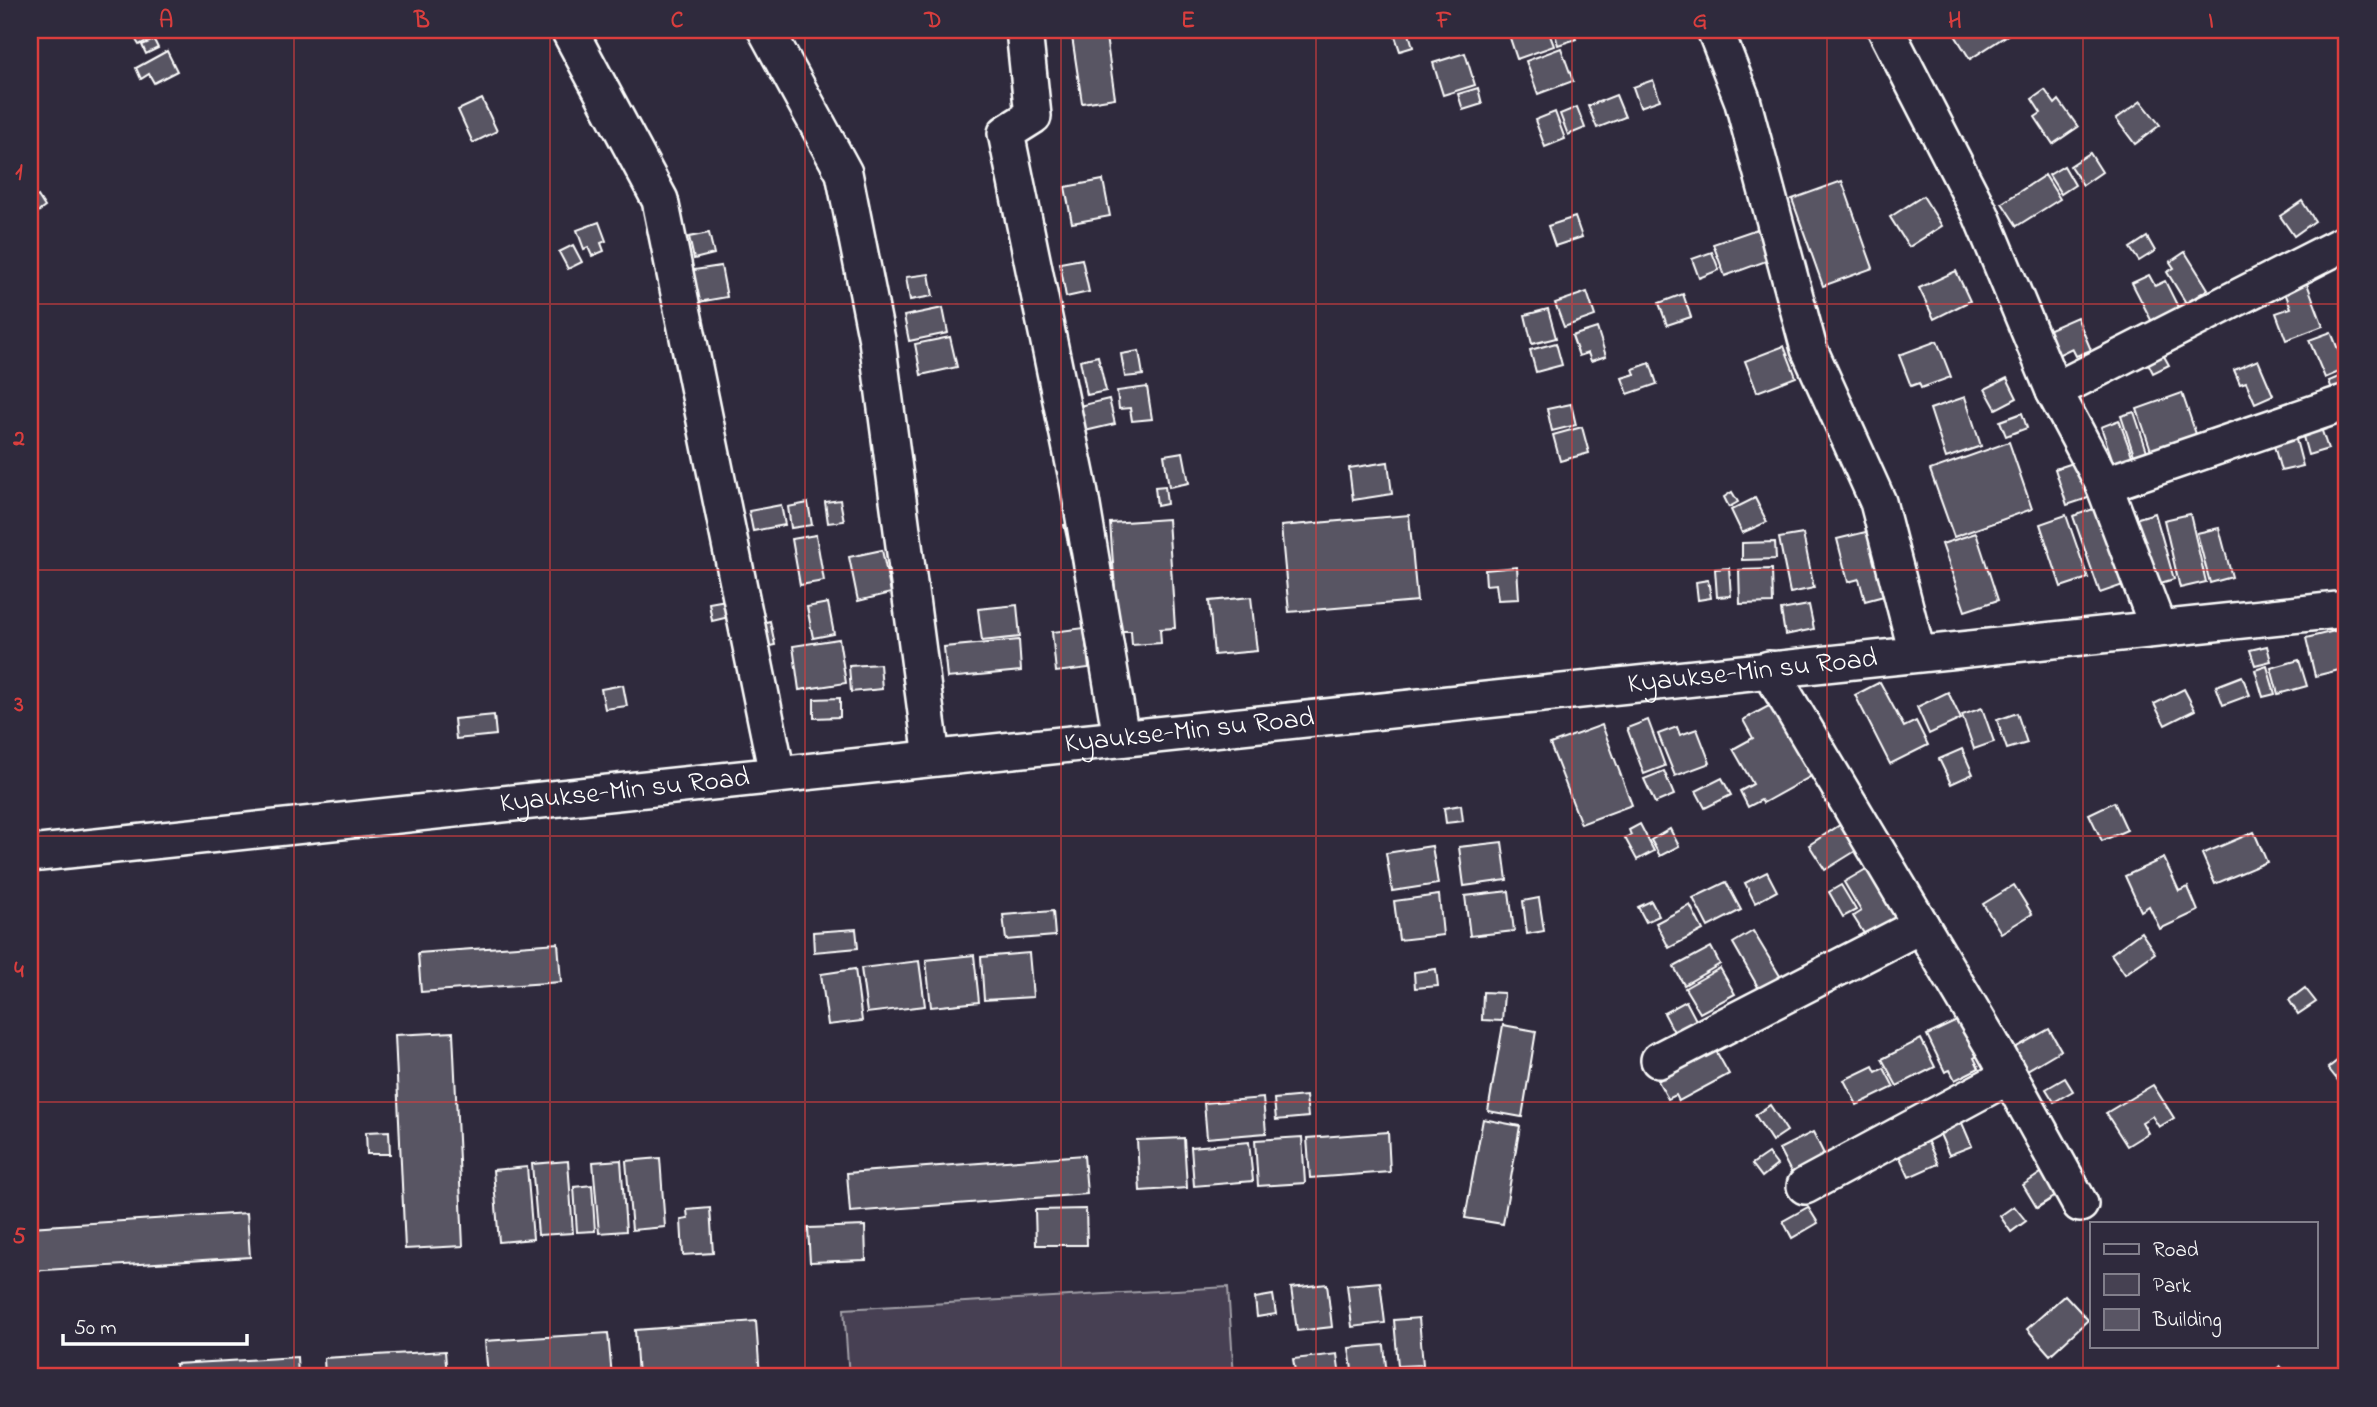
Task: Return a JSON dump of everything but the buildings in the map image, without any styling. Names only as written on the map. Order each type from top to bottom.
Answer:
[{"type":"street","points":[[569,30],[660,200],[778,774]]},
{"type":"street","points":[[766,30],[844,173],[877,340],[932,758]]},
{"type":"street","points":[[1024,30],[1033,116],[1006,133],[1079,488],[1121,738]]},
{"type":"street","points":[[1715,30],[1742,99],[1809,349],[1878,502],[1917,653]]},
{"type":"street","points":[[1886,30],[1981,215],[2054,391],[2104,485],[2158,628]]},
{"type":"street","points":[[2054,391],[2347,242]]},
{"type":"street","points":[[2104,485],[2347,402]]},
{"type":"street","name":"Kyaukse-Min su Road","points":[[30,853],[2347,609]]},
{"type":"street","points":[[1769,669],[2009,1076],[2080,1204]]},
{"type":"street","points":[[1659,1060],[1921,925]]},
{"type":"street","points":[[1805,1186],[2009,1076]]},
{"type":"green space","points":[[1228,1287],[1234,1377],[849,1377],[844,1309]]}]
